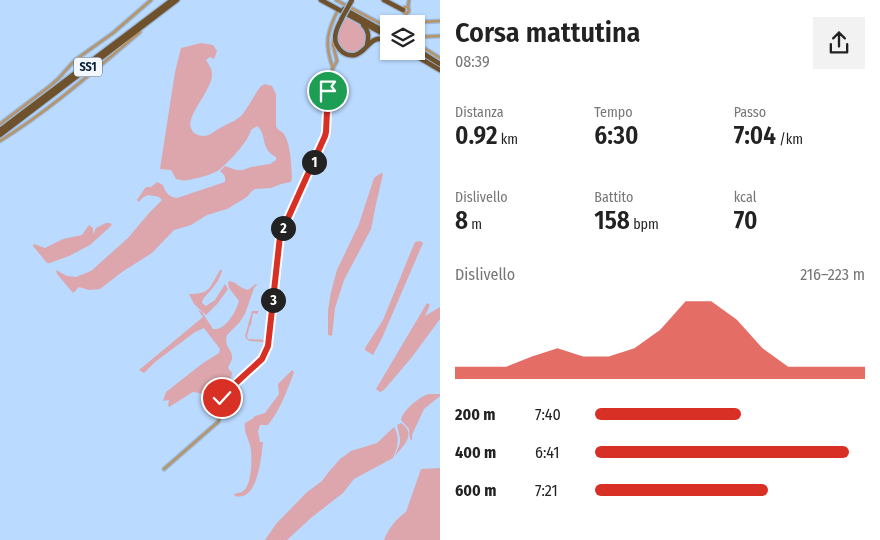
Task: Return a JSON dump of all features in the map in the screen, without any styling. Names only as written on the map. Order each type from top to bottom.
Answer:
[{"type":"highway","points":[[110,46],[121,35],[168,0]]},
{"type":"highway","name":"SS1","points":[[0,129],[172,0]]},
{"type":"highway","name":"SS1","points":[[0,135],[177,0]]},
{"type":"highway","points":[[321,0],[380,33]]},
{"type":"highway","points":[[328,0],[380,33]]},
{"type":"highway","points":[[352,0],[336,30],[335,38],[339,49],[348,55],[355,55],[359,54],[374,40],[380,39]]},
{"type":"highway","points":[[384,0],[406,9]]},
{"type":"highway","points":[[140,32],[154,17]]},
{"type":"highway","points":[[361,22],[368,33],[367,45]]},
{"type":"highway","points":[[425,57],[440,67]]},
{"type":"highway","points":[[425,60],[440,67]]},
{"type":"street","points":[[0,124],[50,86],[75,60],[113,33],[151,0]]},
{"type":"street","points":[[336,0],[380,23]]},
{"type":"street","points":[[406,15],[407,0]]},
{"type":"street","points":[[333,68],[328,52],[327,38],[338,9]]},
{"type":"street","points":[[425,22],[440,21]]},
{"type":"street","points":[[0,141],[19,129],[111,58],[140,32]]},
{"type":"street","points":[[425,37],[440,36]]},
{"type":"street","points":[[164,470],[218,422],[222,412],[222,396],[258,364],[266,354],[280,236],[325,136],[329,79],[337,61],[333,45],[335,38]]},
{"type":"street","points":[[425,49],[440,58]]},
{"type":"shaded area","points":[[346,17],[367,31],[365,45],[360,50],[352,53],[343,49],[338,40],[341,26]]},
{"type":"shaded area","points":[[201,43],[213,45],[217,51],[214,59],[210,57],[206,60],[212,74],[211,81],[191,118],[190,125],[194,133],[205,136],[235,120],[242,115],[261,86],[265,84],[272,86],[276,94],[276,126],[284,134],[289,149],[291,182],[271,188],[255,189],[247,197],[227,209],[207,215],[191,225],[174,230],[152,253],[100,289],[89,290],[79,287],[73,293],[57,274],[56,270],[67,276],[76,277],[91,271],[128,238],[162,200],[159,197],[148,195],[139,202],[137,200],[145,188],[151,187],[157,182],[163,185],[168,194],[177,198],[225,182],[224,176],[220,171],[225,166],[236,170],[243,170],[270,164],[276,160],[276,157],[267,150],[262,133],[257,126],[251,130],[233,157],[213,173],[195,179],[184,180],[176,179],[171,170],[160,169],[175,72],[181,48]]},
{"type":"shaded area","points":[[381,173],[383,174],[371,229],[344,280],[335,308],[332,336],[328,335],[328,311],[337,270],[359,224],[374,178]]},
{"type":"shaded area","points":[[106,223],[112,225],[90,245],[50,263],[47,263],[33,246],[34,244],[45,248],[63,239],[82,235],[89,225],[93,228],[93,234],[96,228]]},
{"type":"shaded area","points":[[420,241],[423,243],[373,355],[365,350],[365,348],[383,320],[415,242]]},
{"type":"shaded area","points":[[220,270],[222,271],[219,279],[202,303],[206,306],[215,300],[225,284],[228,289],[206,315],[194,304],[189,294],[202,293],[209,289]]},
{"type":"shaded area","points":[[229,281],[248,290],[257,285],[254,288],[245,314],[227,335],[226,342],[232,358],[228,368],[232,373],[231,377],[226,384],[214,393],[203,394],[193,392],[169,407],[169,400],[163,401],[166,392],[219,353],[220,349],[204,328],[195,332],[155,362],[144,373],[139,370],[203,317],[198,310],[202,312],[213,329],[226,324],[233,315],[239,301],[229,288]]},
{"type":"shaded area","points":[[427,303],[430,305],[425,316],[440,307],[440,319],[412,357],[384,390],[380,392],[376,389]]},
{"type":"shaded area","points":[[252,311],[259,311],[257,314],[253,313],[247,336],[248,339],[268,340],[262,358],[261,354],[265,343],[248,340],[245,336]]},
{"type":"shaded area","points":[[254,363],[252,369],[226,389],[231,381]]},
{"type":"shaded area","points":[[292,370],[294,372],[293,375],[276,413],[268,425],[260,425],[258,431],[260,442],[263,442],[257,477],[253,486],[243,496],[235,496],[234,494],[242,492],[248,485],[251,473],[251,450],[245,430],[245,423],[255,416],[265,413],[279,394],[278,384]]},
{"type":"shaded area","points":[[429,394],[440,394],[440,396],[424,409],[412,435],[412,440],[410,439],[409,429],[401,420],[402,416],[412,404]]},
{"type":"shaded area","points":[[401,423],[406,427],[409,435],[405,444],[395,456],[400,443],[397,425]]},
{"type":"shaded area","points":[[394,427],[398,442],[393,458],[354,479],[343,493],[312,517],[287,540],[265,540],[276,524],[306,493],[322,481],[340,459],[351,451],[377,443]]},
{"type":"shaded area","points":[[440,468],[440,540],[384,540],[393,524],[406,512],[421,469]]},
{"type":"route","points":[[222,398],[266,354],[278,242],[325,136],[328,91]]}]
